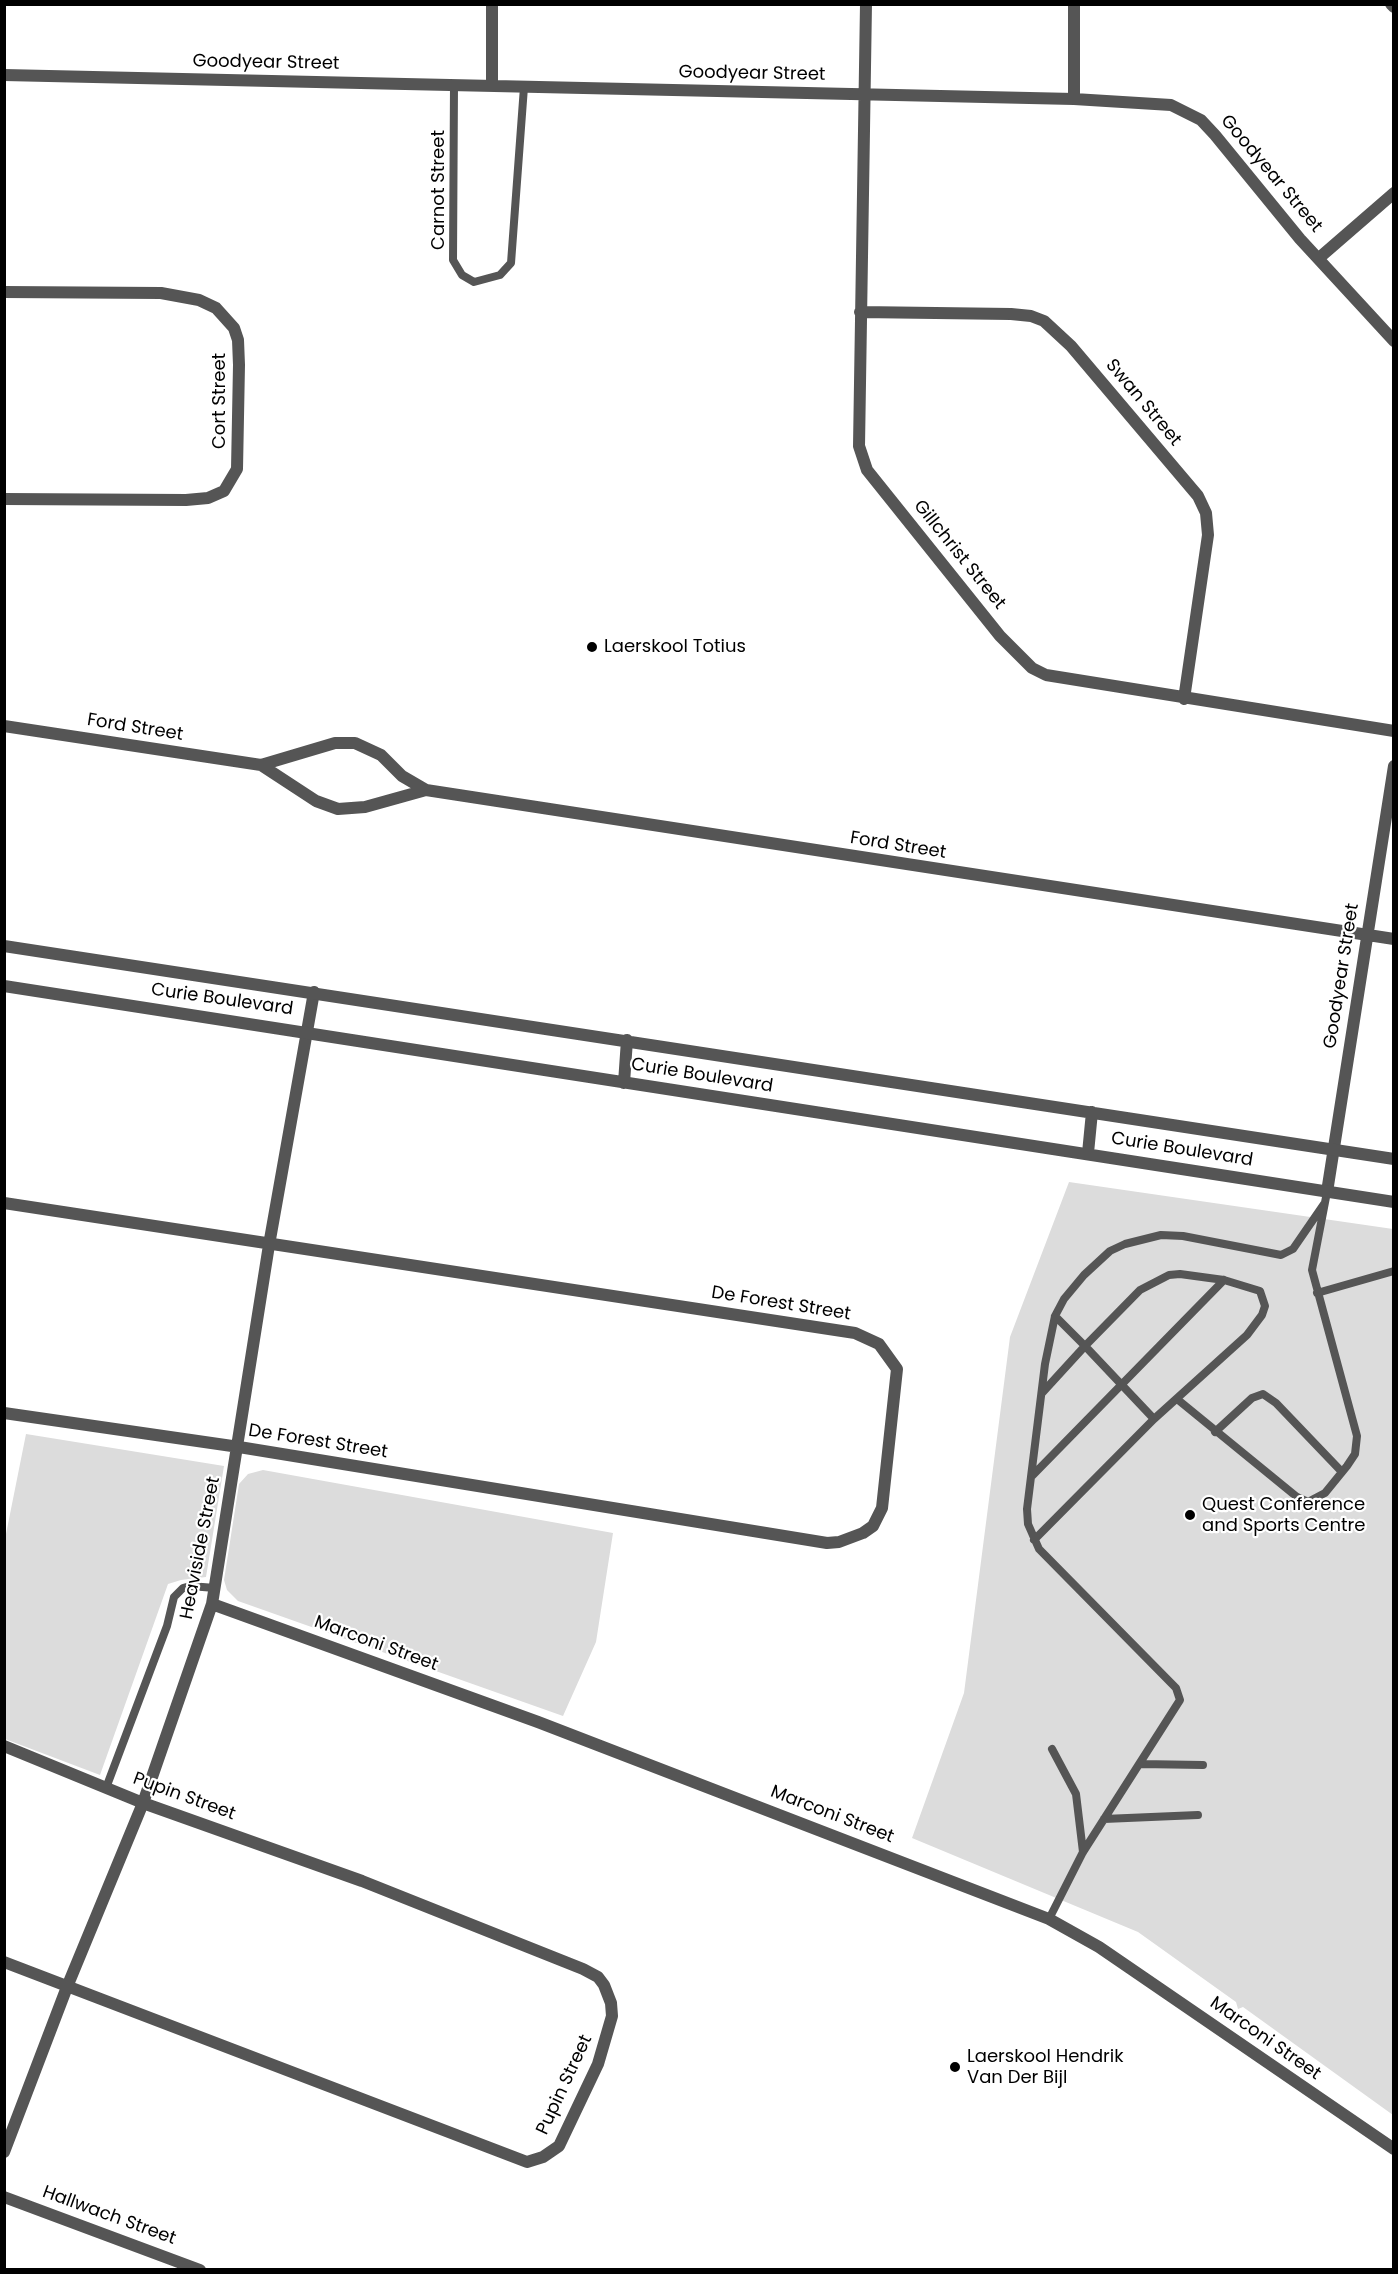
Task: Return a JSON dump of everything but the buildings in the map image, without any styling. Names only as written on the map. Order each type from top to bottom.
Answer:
[{"type":"street","points":[[492,4],[492,86]]},
{"type":"street","name":"Gillchrist Street","points":[[866,4],[865,199],[860,312],[859,446],[861,458],[867,470],[1000,636],[1032,668],[1056,679],[1394,731]]},
{"type":"street","points":[[1074,4],[1074,99]]},
{"type":"street","name":"Goodyear Street","points":[[4,75],[1074,99],[1171,105],[1201,120],[1228,148],[1319,258],[1394,341]]},
{"type":"street","points":[[1319,258],[1394,193]]},
{"type":"street","name":"Cort Street","points":[[4,292],[161,292],[199,300],[216,308],[234,328],[238,340],[239,365],[237,469],[224,491],[208,498],[186,500],[4,499]]},
{"type":"street","name":"Swan Street","points":[[860,312],[1011,314],[1031,316],[1044,321],[1071,346],[1190,487],[1203,505],[1208,535],[1184,699]]},
{"type":"street","name":"Ford Street","points":[[4,726],[261,765],[316,801],[338,809],[365,807],[426,790]]},
{"type":"street","name":"Ford Street","points":[[261,765],[335,743],[354,743],[381,755],[402,776],[426,790],[1394,939]]},
{"type":"street","name":"Goodyear Street","points":[[1326,1198],[1394,766]]},
{"type":"street","name":"Curie Boulevard","points":[[4,946],[1394,1159]]},
{"type":"street","name":"Curie Boulevard","points":[[4,986],[1088,1153],[1326,1198],[1394,1202]]},
{"type":"street","name":"Heaviside Street","points":[[4,2152],[67,1986],[142,1803],[212,1604],[239,1447],[269,1245],[314,992]]},
{"type":"street","points":[[624,1083],[627,1040]]},
{"type":"street","points":[[1088,1153],[1092,1112]]},
{"type":"street","name":"De Forest Street","points":[[4,1203],[855,1334],[869,1339],[889,1354],[897,1369],[882,1508],[873,1526],[863,1533],[850,1540],[827,1543],[239,1447],[4,1413]]},
{"type":"street","name":"Marconi Street","points":[[212,1604],[538,1722],[1049,1919],[1099,1947],[1394,2149]]},
{"type":"street","name":"Pupin Street","points":[[4,1746],[142,1803],[362,1881],[598,1977],[608,1994],[612,2016],[598,2064],[559,2145],[543,2157],[527,2162],[4,1962]]},
{"type":"street","name":"Hallwach Street","points":[[4,2197],[200,2270]]},
{"type":"lane","name":"Carnot Street","points":[[454,85],[453,260],[462,275],[474,282],[500,275],[511,262],[524,87]]},
{"type":"lane","points":[[1177,1399],[1297,1497],[1308,1502],[1326,1492],[1342,1472],[1355,1454],[1357,1436],[1312,1270],[1326,1198]]},
{"type":"lane","points":[[1049,1919],[1083,1852],[1180,1700],[1179,1693],[1056,1568],[1034,1540],[1027,1509],[1042,1393],[1055,1316],[1064,1299],[1084,1275],[1110,1251],[1125,1244],[1161,1235],[1183,1236],[1281,1255],[1293,1249],[1326,1198]]},
{"type":"lane","points":[[1317,1293],[1394,1271]]},
{"type":"lane","points":[[1034,1540],[1154,1419],[1247,1335],[1262,1315],[1265,1306],[1260,1292],[1224,1280],[1180,1274],[1158,1280],[1140,1290],[1042,1393]]},
{"type":"lane","points":[[1031,1476],[1122,1387],[1224,1280]]},
{"type":"lane","points":[[1055,1316],[1154,1419]]},
{"type":"lane","points":[[1215,1432],[1252,1398],[1263,1394],[1276,1403],[1342,1472]]},
{"type":"lane","points":[[106,1788],[167,1626],[174,1597],[183,1588],[190,1586],[215,1588]]},
{"type":"lane","points":[[1052,1749],[1076,1794],[1083,1852]]},
{"type":"lane","points":[[1140,1764],[1203,1765]]},
{"type":"lane","points":[[1104,1819],[1198,1815]]},
{"type":"shaded area","name":"Quest Conference and Sports Centre","points":[[1069,1182],[1393,1229],[1393,2115],[1243,2007],[1238,2009],[1236,2002],[1138,1932],[912,1838],[964,1693],[1010,1337]]},
{"type":"shaded area","points":[[26,1434],[224,1466],[206,1577],[168,1584],[100,1775],[5,1739],[5,1539]]},
{"type":"shaded area","points":[[263,1470],[613,1533],[596,1642],[563,1716],[238,1601],[227,1590],[224,1580],[239,1484],[248,1474]]},
{"type":"place","name":"Laerskool Totius","points":[[592,647]]},
{"type":"place","name":"Quest Conference and Sports Centre","points":[[1190,1515]]},
{"type":"place","name":"Laerskool Hendrik Van Der Bijl","points":[[955,2067]]}]
